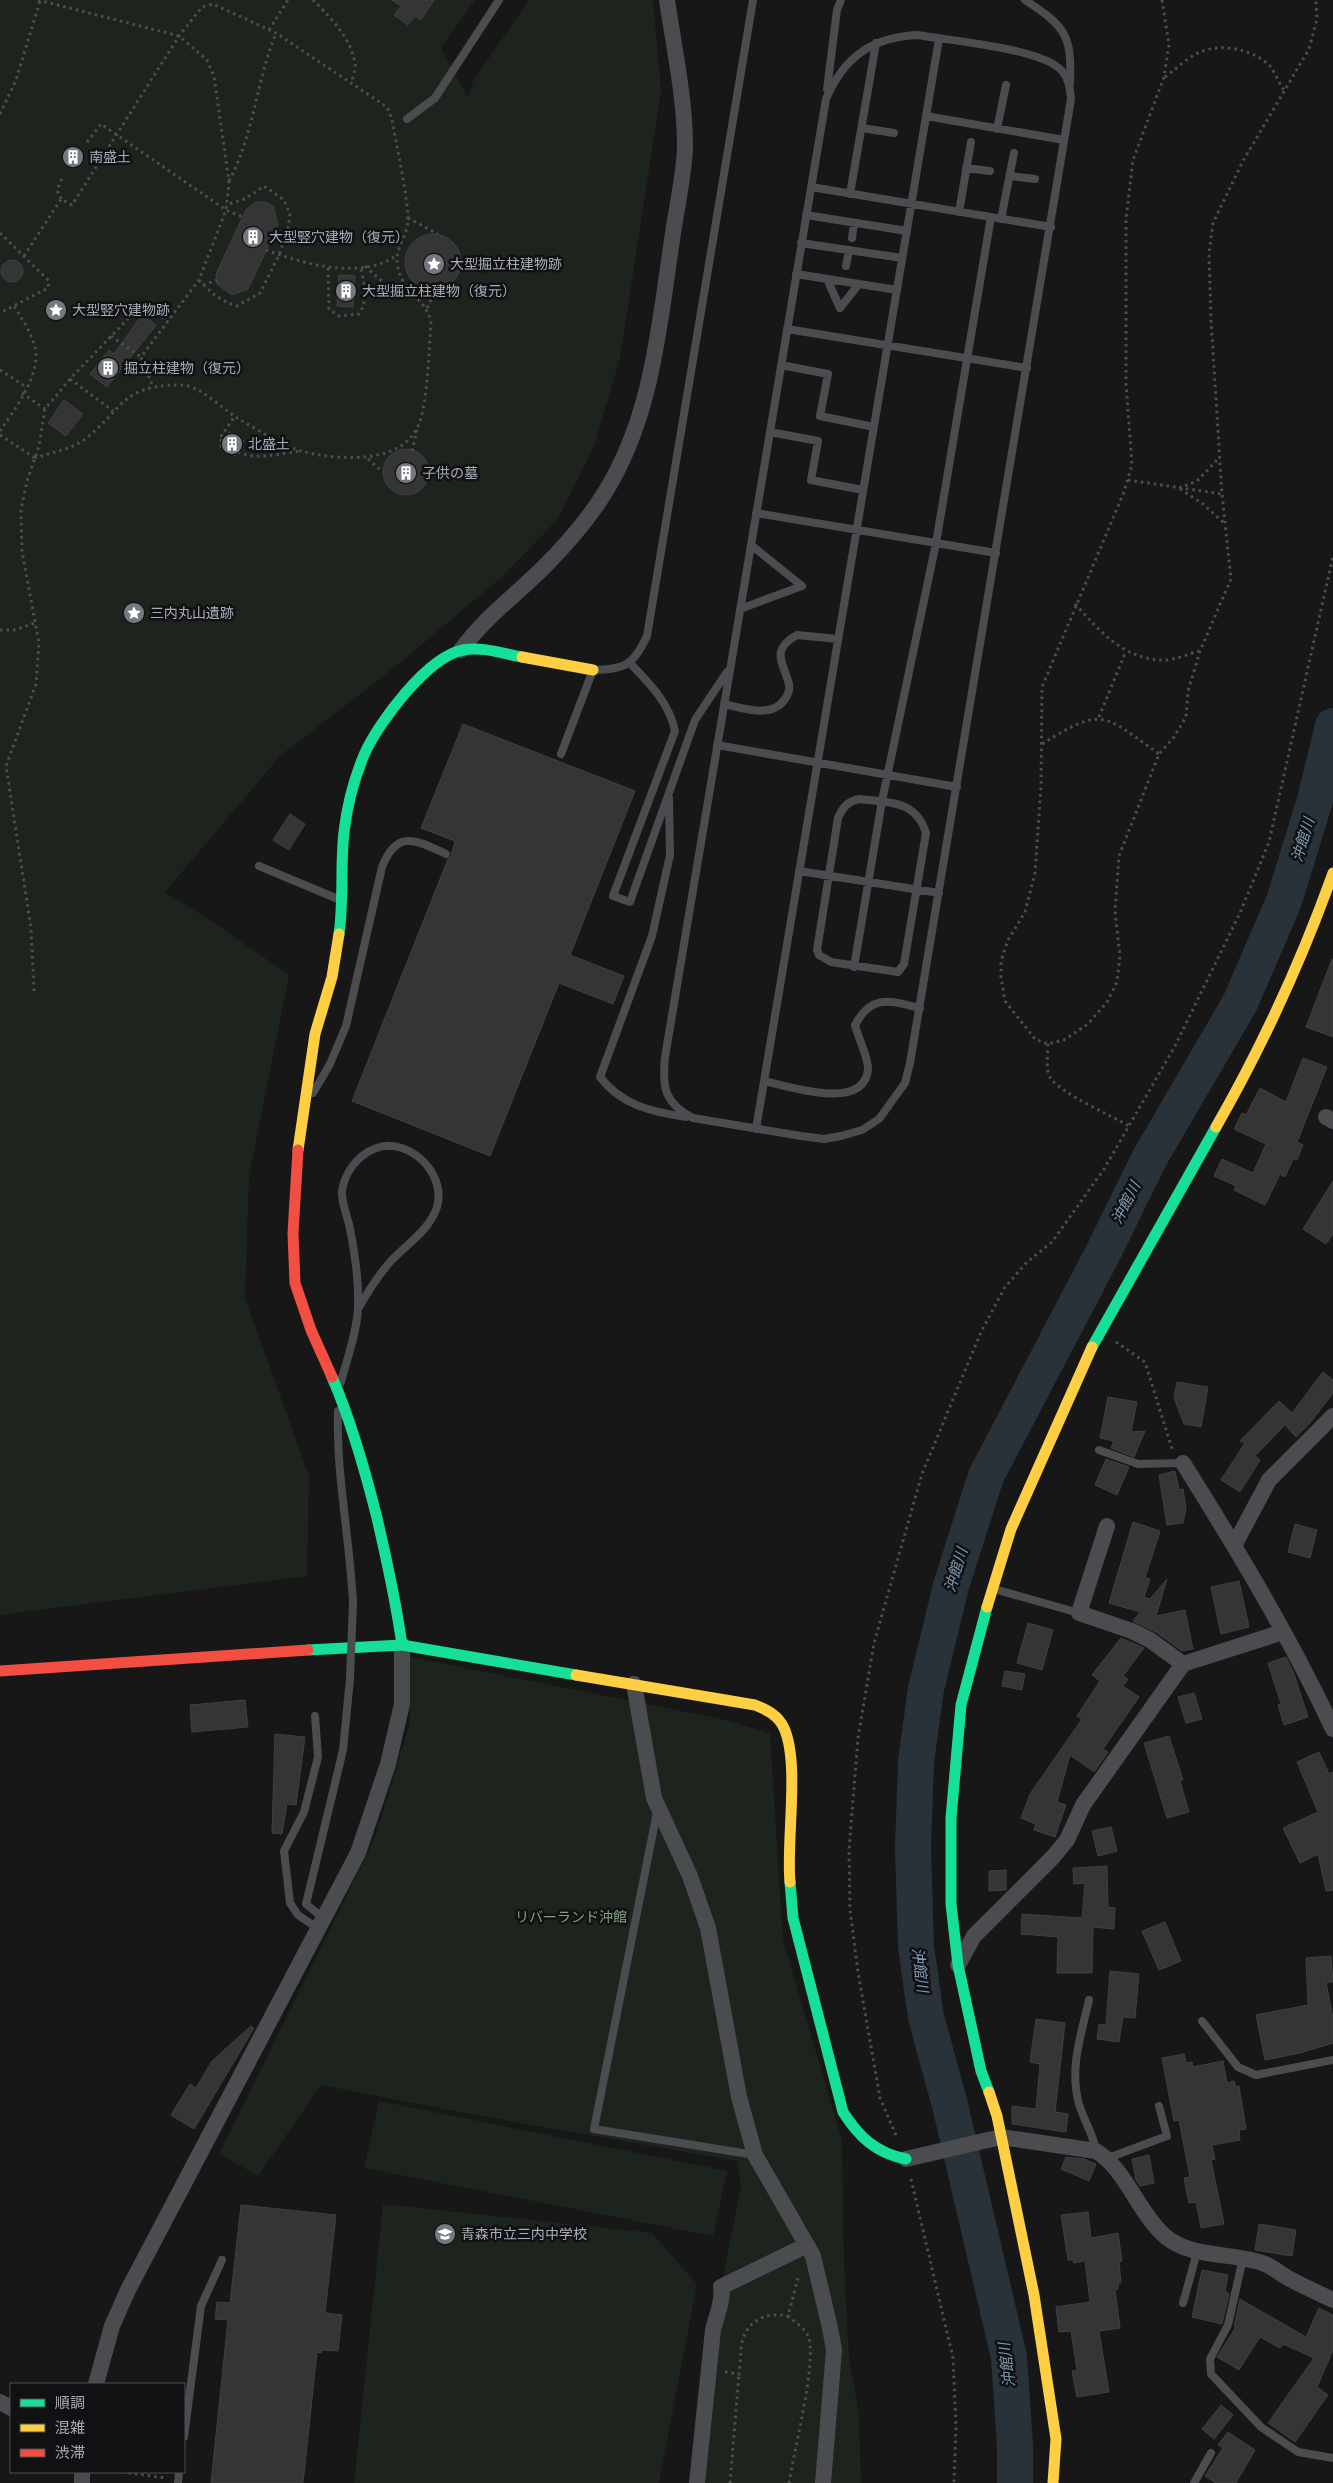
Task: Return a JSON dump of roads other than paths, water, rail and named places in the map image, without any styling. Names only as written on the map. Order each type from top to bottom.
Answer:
[{"type":"street","points":[[96,2383],[112,2326],[128,2290],[358,1853],[388,1764],[402,1704],[402,1645],[396,1598],[367,1479],[346,1409],[311,1330],[295,1284],[293,1234],[298,1148],[315,1034],[332,977],[340,926],[344,832],[351,794],[364,755],[383,722],[413,684],[431,666],[460,650],[477,629],[544,568],[575,534],[604,494],[629,445],[646,399],[655,354],[685,147],[681,99],[667,0]]},
{"type":"street","points":[[460,650],[477,649],[593,670]]},
{"type":"street","points":[[1053,2483],[1056,2439],[1034,2295],[994,2138],[996,2116],[981,2071],[958,1965],[951,1904],[952,1808],[961,1705],[992,1588],[1011,1529],[1026,1494],[1099,1331],[1237,1090],[1258,1049],[1307,945],[1333,873]]},
{"type":"street","points":[[1235,1544],[1269,1480],[1333,1416]]},
{"type":"street","points":[[1183,1463],[1235,1544],[1333,1729]]},
{"type":"street","points":[[1107,1526],[1079,1613],[1150,1640],[1183,1664]]},
{"type":"street","points":[[958,1965],[974,1936],[1053,1857],[1066,1840],[1083,1805],[1183,1664],[1283,1632]]},
{"type":"street","points":[[0,1672],[238,1654],[402,1645],[755,1705],[771,1711],[784,1727],[791,1751],[789,1875],[793,1918],[843,2112],[856,2132],[878,2150],[889,2156],[906,2159],[927,2152],[994,2138],[1102,2155],[1135,2200],[1167,2237],[1197,2252],[1243,2258],[1266,2264],[1287,2277],[1333,2300]]},
{"type":"street","points":[[634,1684],[654,1798],[690,1876],[708,1928],[739,2097],[755,2155],[813,2256],[834,2350],[822,2483]]},
{"type":"street","points":[[697,2483],[716,2313],[723,2296],[722,2287],[807,2245]]},
{"type":"lane","points":[[407,119],[435,98],[499,0]]},
{"type":"lane","points":[[561,754],[593,670],[618,669],[639,653],[647,636],[752,0]]},
{"type":"lane","points":[[693,1118],[680,1111],[672,1103],[666,1092],[663,1075],[826,99],[837,10],[841,0]]},
{"type":"lane","points":[[669,794],[670,854],[652,936],[600,1077],[610,1090],[626,1100],[655,1112],[824,1139],[862,1130],[879,1119],[905,1084],[920,1008],[1071,99],[1072,53],[1067,36],[1052,20],[1025,0]]},
{"type":"lane","points":[[826,99],[833,82],[846,64],[861,51],[876,43],[905,36],[939,39],[1038,56],[1063,71],[1070,86]]},
{"type":"lane","points":[[756,1129],[939,39]]},
{"type":"lane","points":[[850,194],[876,43]]},
{"type":"lane","points":[[997,129],[1006,85]]},
{"type":"lane","points":[[926,116],[1064,140]]},
{"type":"lane","points":[[862,128],[894,133]]},
{"type":"lane","points":[[959,212],[970,142]]},
{"type":"lane","points":[[1001,219],[1014,153]]},
{"type":"lane","points":[[966,168],[990,171]]},
{"type":"lane","points":[[1010,176],[1035,179]]},
{"type":"lane","points":[[811,187],[1051,227]]},
{"type":"lane","points":[[806,216],[907,231]]},
{"type":"lane","points":[[854,967],[882,801],[936,543],[991,217]]},
{"type":"lane","points":[[852,238],[854,223]]},
{"type":"lane","points":[[802,242],[902,258]]},
{"type":"lane","points":[[846,266],[849,250]]},
{"type":"lane","points":[[796,274],[897,290]]},
{"type":"lane","points":[[828,279],[840,308],[859,284]]},
{"type":"lane","points":[[787,329],[1027,368]]},
{"type":"lane","points":[[781,365],[828,374],[820,416],[874,427]]},
{"type":"lane","points":[[770,432],[818,441],[811,480],[863,490]]},
{"type":"lane","points":[[756,513],[996,553]]},
{"type":"lane","points":[[740,609],[802,586],[751,545]]},
{"type":"lane","points":[[724,704],[760,711],[776,708],[788,695],[789,685],[780,655],[783,646],[797,635],[838,639]]},
{"type":"lane","points":[[629,662],[660,695],[672,717],[676,731],[613,896],[630,902],[695,720],[730,669]]},
{"type":"lane","points":[[717,745],[957,787]]},
{"type":"lane","points":[[859,799],[882,801],[907,807],[919,816],[926,833],[902,968],[892,972],[854,967],[824,960],[817,950],[838,818],[843,808],[850,801],[859,799]]},
{"type":"lane","points":[[304,1106],[330,1064],[346,1026],[382,867],[387,854],[397,844],[408,840],[419,841],[446,854]]},
{"type":"lane","points":[[259,866],[341,900]]},
{"type":"lane","points":[[799,871],[939,893]]},
{"type":"lane","points":[[764,1081],[831,1094],[854,1091],[866,1078],[868,1069],[855,1025],[861,1014],[874,1002],[887,1001],[920,1008]]},
{"type":"lane","points":[[320,1923],[306,1904],[343,1750],[350,1679],[354,1603],[336,1445],[338,1392],[358,1309],[353,1243],[342,1192],[348,1174],[358,1158],[369,1151],[385,1146],[400,1148],[414,1154],[427,1164],[434,1175],[437,1186],[436,1206],[432,1217],[423,1229],[390,1261],[358,1309]]},
{"type":"lane","points":[[1099,1450],[1138,1464],[1183,1463]]},
{"type":"lane","points":[[992,1588],[1079,1613]]},
{"type":"lane","points":[[315,1716],[318,1757],[304,1812],[284,1851],[290,1903],[298,1915],[320,1923]]},
{"type":"lane","points":[[658,1808],[594,2129],[755,2155]]},
{"type":"lane","points":[[1089,2000],[1075,2064],[1075,2086],[1080,2106],[1102,2155],[1167,2136],[1159,2106]]},
{"type":"lane","points":[[1202,2020],[1238,2067],[1256,2075],[1333,2060]]},
{"type":"lane","points":[[1183,2303],[1197,2252]]},
{"type":"lane","points":[[1243,2258],[1228,2325],[1210,2359],[1211,2374],[1262,2427],[1298,2452],[1333,2458]]},
{"type":"lane","points":[[185,2429],[201,2306],[222,2260]]},
{"type":"lane","points":[[1194,2483],[1210,2453]]},
{"type":"waterway","name":"沖館川","points":[[1015,2483],[1015,2446],[1009,2357],[950,2105],[926,2017],[916,1947],[913,1848],[916,1762],[926,1689],[951,1586],[986,1476],[1104,1251],[1149,1159],[1240,1003],[1284,901],[1315,800],[1333,726]]},
{"type":"place","name":"南盛土","points":[[73,157]]},
{"type":"place","name":"大型竪穴建物（復元）","points":[[253,237]]},
{"type":"place","name":"大型掘立柱建物跡","points":[[434,264]]},
{"type":"place","name":"大型掘立柱建物（復元）","points":[[346,291]]},
{"type":"place","name":"大型竪穴建物跡","points":[[56,310]]},
{"type":"place","name":"掘立柱建物（復元）","points":[[108,368]]},
{"type":"place","name":"北盛土","points":[[232,444]]},
{"type":"place","name":"子供の墓","points":[[406,473]]},
{"type":"place","name":"三内丸山遺跡","points":[[134,613]]},
{"type":"place","name":"青森市立三内中学校","points":[[445,2234]]},
{"type":"park label","name":"リバーランド沖館","points":[[571,1917]]}]
